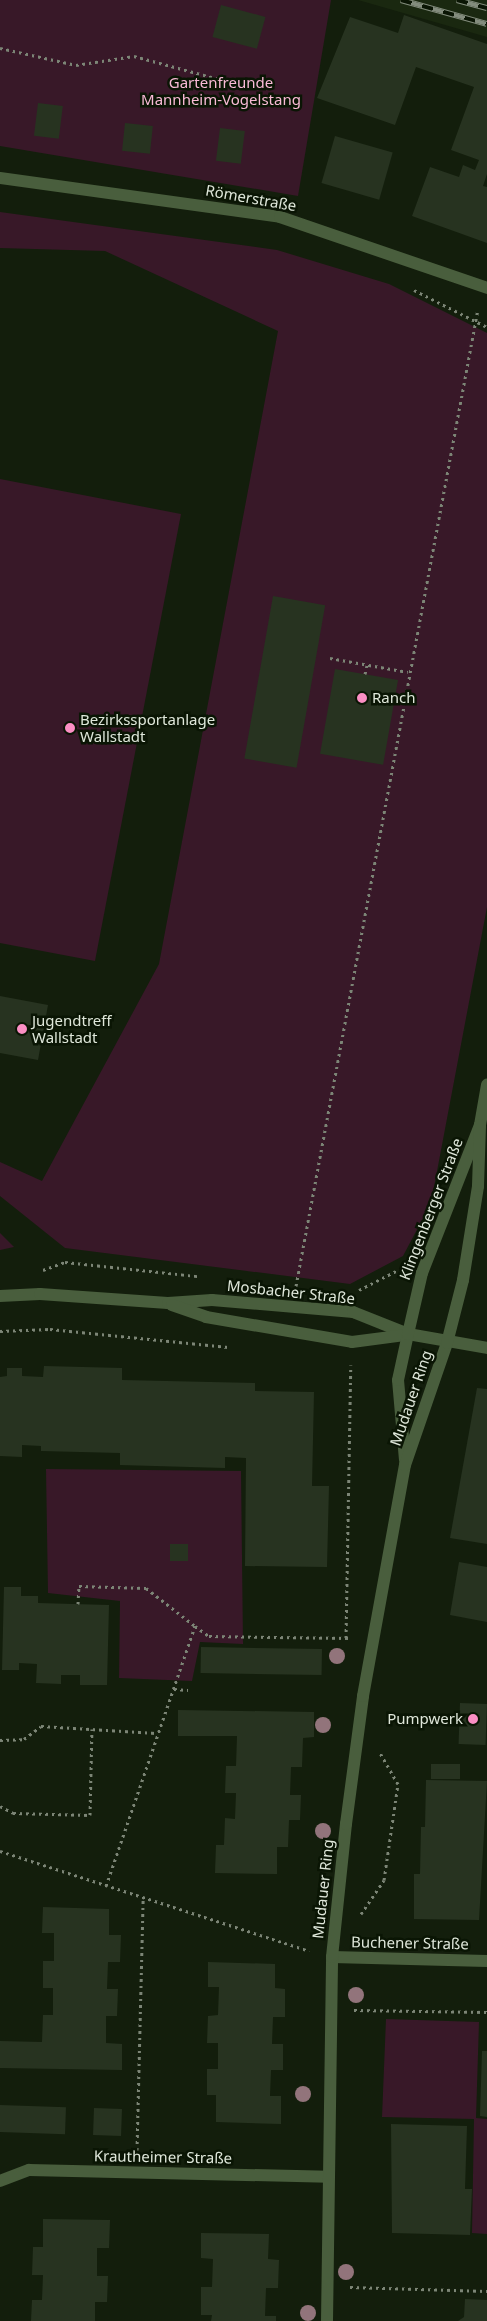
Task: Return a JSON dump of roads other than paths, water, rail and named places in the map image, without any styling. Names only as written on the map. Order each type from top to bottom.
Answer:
[{"type":"street","name":"Römerstraße","points":[[0,178],[280,217],[487,288]]},
{"type":"street","name":"Klingenberger Straße","points":[[447,1343],[478,1186],[480,1125],[487,1086]]},
{"type":"street","name":"Klingenberger Straße","points":[[408,1334],[422,1273],[480,1125]]},
{"type":"street","name":"Mosbacher Straße","points":[[0,1296],[40,1294],[168,1303],[212,1300],[353,1312],[408,1334],[447,1343],[487,1348]]},
{"type":"street","name":"Mosbacher Straße","points":[[168,1303],[206,1317],[352,1342],[408,1334]]},
{"type":"street","name":"Mudauer Ring","points":[[405,1465],[398,1380],[408,1334]]},
{"type":"street","name":"Mudauer Ring","points":[[327,2321],[332,1958],[360,1721],[405,1465],[447,1343]]},
{"type":"street","name":"Buchener Straße","points":[[332,1958],[487,1961]]},
{"type":"street","name":"Krautheimer Straße","points":[[0,2181],[29,2170],[328,2177]]},
{"type":"railway","points":[[401,0],[487,24]]},
{"type":"railway","points":[[457,0],[487,8]]},
{"type":"place","name":"Ranch","points":[[362,698]]},
{"type":"place","name":"Bezirkssportanlage Wallstadt","points":[[70,728]]},
{"type":"place","name":"Jugendtreff Wallstadt","points":[[22,1029]]},
{"type":"place","name":"Pumpwerk","points":[[473,1719]]},
{"type":"park label","name":"Gartenfreunde Mannheim-Vogelstang","points":[[221,90]]}]
